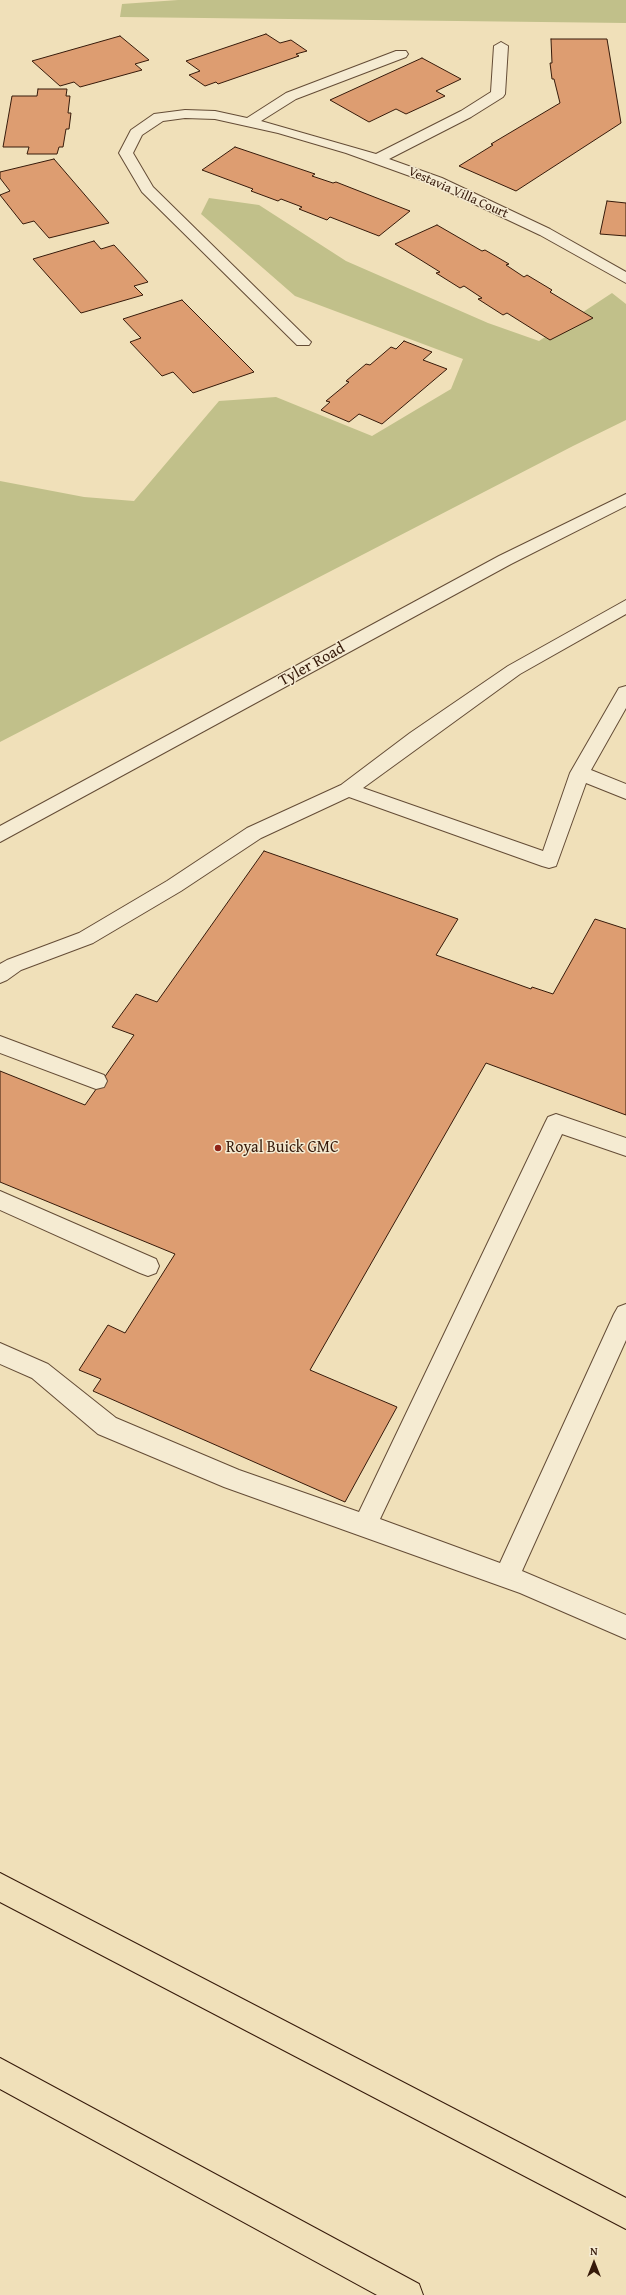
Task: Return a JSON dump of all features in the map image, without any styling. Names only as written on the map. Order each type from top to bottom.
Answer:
[{"type":"highway","points":[[0,1887],[626,2214]]},
{"type":"highway","points":[[0,2073],[408,2295]]},
{"type":"street","points":[[378,159],[466,114],[498,94],[501,46]]},
{"type":"street","points":[[249,123],[291,96],[401,54]]},
{"type":"street","name":"Vestavia Villa Court","points":[[303,342],[147,189],[126,153],[136,133],[159,117],[184,114],[215,115],[281,130],[378,159],[437,181],[538,229],[626,278]]},
{"type":"street","name":"Tyler Road","points":[[0,836],[505,560],[626,499]]},
{"type":"street","points":[[0,975],[14,964],[86,938],[174,886],[254,833],[348,790],[416,738],[514,670],[626,606]]},
{"type":"street","points":[[348,790],[548,861],[580,773],[621,712],[626,692]]},
{"type":"street","points":[[580,773],[626,792]]},
{"type":"street","points":[[0,1044],[96,1081]]},
{"type":"street","points":[[366,1526],[556,1123],[626,1147]]},
{"type":"street","points":[[0,1200],[148,1266]]},
{"type":"street","points":[[507,1576],[626,1314]]},
{"type":"street","points":[[0,1353],[40,1371],[107,1426],[233,1479],[507,1576],[626,1627]]},
{"type":"shaded area","points":[[178,0],[626,0],[626,23],[120,17],[122,4]]},
{"type":"shaded area","points":[[209,198],[259,205],[346,261],[488,323],[539,341],[612,293],[626,304],[626,420],[0,742],[0,481],[84,497],[134,501],[219,401],[276,397],[372,436],[451,389],[463,359],[295,296],[201,214]]},
{"type":"building","points":[[266,34],[280,43],[291,40],[307,51],[296,54],[299,56],[218,84],[216,82],[205,86],[189,75],[200,71],[186,61]]},
{"type":"building","points":[[120,36],[149,60],[135,64],[142,70],[80,87],[74,82],[60,86],[32,61]]},
{"type":"building","points":[[551,39],[607,39],[621,123],[516,191],[459,166],[493,145],[491,144],[560,103],[554,79],[552,79],[550,63],[552,63]]},
{"type":"building","points":[[422,58],[461,79],[436,91],[445,96],[406,114],[396,109],[369,122],[330,100]]},
{"type":"building","points":[[38,89],[67,89],[66,96],[70,96],[68,113],[71,113],[69,129],[66,129],[63,147],[59,147],[57,154],[27,154],[29,147],[3,147],[12,96],[37,96]]},
{"type":"building","points":[[235,147],[315,174],[312,176],[333,183],[336,182],[410,211],[379,236],[330,217],[327,220],[299,209],[302,207],[281,199],[278,201],[251,191],[253,189],[202,170]]},
{"type":"building","points":[[54,159],[109,223],[49,238],[34,221],[23,224],[0,195],[10,191],[0,178],[0,172]]},
{"type":"building","points":[[607,201],[626,203],[626,236],[600,234]]},
{"type":"building","points":[[437,225],[482,251],[485,250],[509,264],[506,265],[524,277],[527,275],[552,290],[550,292],[593,318],[550,340],[507,313],[503,315],[478,299],[482,298],[464,286],[460,288],[436,273],[440,272],[395,244]]},
{"type":"building","points":[[94,241],[101,249],[114,245],[148,282],[134,286],[143,295],[81,313],[33,259]]},
{"type":"building","points":[[182,300],[254,372],[193,393],[173,372],[162,376],[130,342],[141,338],[123,319]]},
{"type":"building","points":[[404,341],[432,352],[423,360],[447,369],[382,424],[359,414],[349,422],[321,410],[330,402],[326,401],[349,382],[346,381],[366,364],[370,365],[391,347],[396,349]]},
{"type":"building","name":"Royal Buick GMC","points":[[264,851],[458,919],[436,955],[531,989],[532,987],[553,994],[595,919],[626,929],[626,1115],[486,1063],[310,1370],[397,1407],[345,1502],[93,1391],[101,1379],[79,1370],[108,1325],[125,1333],[175,1254],[0,1182],[0,1071],[85,1105],[134,1035],[112,1027],[136,994],[157,1002]]},
{"type":"place","name":"Royal Buick GMC","points":[[218,1148]]}]
